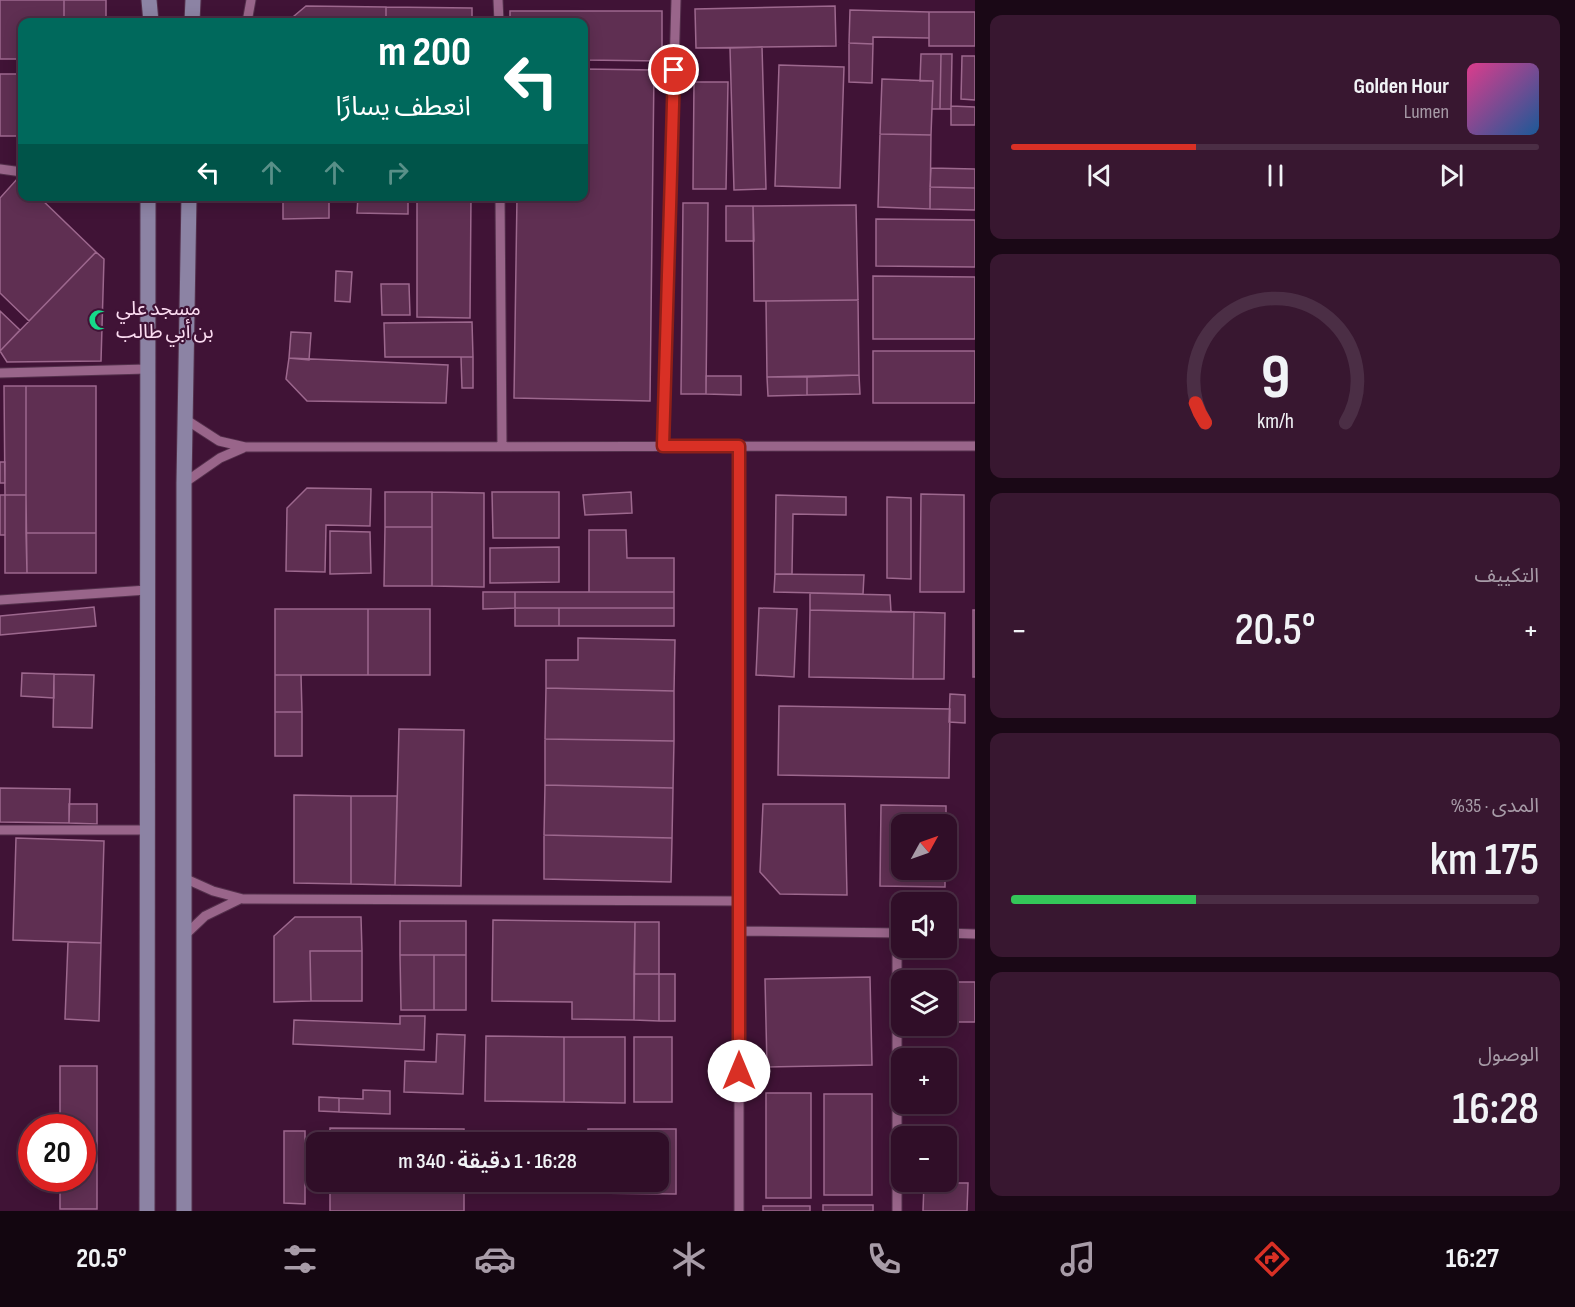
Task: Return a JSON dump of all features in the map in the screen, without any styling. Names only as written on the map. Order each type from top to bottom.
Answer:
[{"type":"main road","points":[[148,0],[150,18]]},
{"type":"main road","points":[[192,18],[193,0]]},
{"type":"main road","points":[[147,1211],[148,201]]},
{"type":"main road","points":[[184,1211],[184,483],[189,201]]},
{"type":"lane","points":[[248,18],[251,0]]},
{"type":"lane","points":[[498,0],[499,18]]},
{"type":"lane","points":[[663,446],[676,0]]},
{"type":"lane","points":[[0,169],[18,171]]},
{"type":"lane","points":[[500,201],[502,446]]},
{"type":"lane","points":[[0,373],[147,369]]},
{"type":"lane","points":[[185,420],[213,438],[245,447],[975,446]]},
{"type":"lane","points":[[739,446],[739,1211]]},
{"type":"lane","points":[[184,483],[220,458],[245,447]]},
{"type":"lane","points":[[0,600],[147,590]]},
{"type":"lane","points":[[0,831],[146,830]]},
{"type":"lane","points":[[184,878],[213,891],[243,899],[739,901]]},
{"type":"lane","points":[[185,935],[205,916],[243,899]]},
{"type":"lane","points":[[739,931],[891,933]]},
{"type":"lane","points":[[957,933],[975,934]]},
{"type":"lane","points":[[897,1211],[899,958]]},
{"type":"building","points":[[0,0],[64,0],[64,18],[18,18],[18,59],[0,59]]},
{"type":"building","points":[[64,0],[106,0],[106,18],[64,18]]},
{"type":"building","points":[[306,6],[386,7],[386,18],[292,18]]},
{"type":"building","points":[[835,6],[836,46],[696,48],[695,9]]},
{"type":"building","points":[[386,7],[472,8],[472,18],[386,18]]},
{"type":"building","points":[[850,10],[929,12],[929,38],[873,37],[873,44],[849,43]]},
{"type":"building","points":[[510,11],[662,11],[662,61],[588,60],[588,18],[510,18]]},
{"type":"building","points":[[929,12],[975,12],[975,46],[929,46]]},
{"type":"building","points":[[849,43],[873,44],[872,83],[849,82]]},
{"type":"building","points":[[762,47],[766,189],[734,190],[730,48]]},
{"type":"building","points":[[921,54],[941,54],[940,109],[932,109],[933,81],[920,81]]},
{"type":"building","points":[[941,54],[952,54],[951,109],[940,109]]},
{"type":"building","points":[[962,56],[975,56],[975,100],[961,99]]},
{"type":"building","points":[[779,65],[844,67],[840,188],[775,186]]},
{"type":"building","points":[[588,69],[654,70],[650,401],[514,398],[517,201],[588,201]]},
{"type":"building","points":[[0,74],[18,74],[18,136],[0,136]]},
{"type":"building","points":[[882,79],[933,81],[931,135],[880,134]]},
{"type":"building","points":[[694,82],[728,82],[726,189],[693,189]]},
{"type":"building","points":[[951,106],[975,107],[975,125],[951,125]]},
{"type":"building","points":[[880,134],[931,135],[930,209],[878,207]]},
{"type":"building","points":[[931,168],[975,169],[975,188],[930,187]]},
{"type":"building","points":[[18,178],[18,201],[43,201],[96,252],[29,321],[0,293],[0,198]]},
{"type":"building","points":[[930,187],[975,188],[975,210],[930,209]]},
{"type":"building","points":[[283,201],[329,201],[329,218],[283,219]]},
{"type":"building","points":[[358,201],[408,201],[408,214],[357,213]]},
{"type":"building","points":[[417,201],[471,201],[470,318],[417,317]]},
{"type":"building","points":[[683,203],[708,203],[706,394],[681,394]]},
{"type":"building","points":[[856,205],[858,300],[754,301],[753,206]]},
{"type":"building","points":[[726,206],[753,206],[754,241],[726,241]]},
{"type":"building","points":[[876,219],[975,220],[975,267],[876,266]]},
{"type":"building","points":[[96,252],[104,259],[101,361],[7,362],[0,351]]},
{"type":"building","points":[[336,271],[352,272],[350,302],[335,301]]},
{"type":"building","points":[[873,276],[975,277],[975,339],[873,339]]},
{"type":"building","points":[[381,284],[409,284],[410,315],[382,315]]},
{"type":"building","points":[[858,300],[859,375],[767,377],[766,301]]},
{"type":"building","points":[[0,311],[20,330],[0,351]]},
{"type":"building","points":[[472,322],[473,357],[385,357],[384,323]]},
{"type":"building","points":[[291,332],[311,333],[309,360],[289,358]]},
{"type":"building","points":[[873,351],[975,351],[975,403],[873,403]]},
{"type":"building","points":[[461,357],[473,357],[473,388],[462,388]]},
{"type":"building","points":[[289,358],[448,365],[446,403],[307,401],[286,379]]},
{"type":"building","points":[[859,375],[860,394],[807,395],[807,377]]},
{"type":"building","points":[[706,376],[741,376],[741,395],[706,394]]},
{"type":"building","points":[[767,377],[807,377],[807,395],[768,396]]},
{"type":"building","points":[[4,386],[26,386],[26,495],[5,495]]},
{"type":"building","points":[[26,386],[96,386],[96,533],[26,533]]},
{"type":"building","points":[[0,462],[5,462],[5,483],[0,483]]},
{"type":"building","points":[[307,488],[371,489],[370,526],[326,525],[325,572],[286,571],[287,508]]},
{"type":"building","points":[[385,492],[432,492],[432,527],[385,527]]},
{"type":"building","points":[[432,492],[484,493],[484,587],[432,586]]},
{"type":"building","points":[[492,492],[559,492],[559,538],[493,538]]},
{"type":"building","points":[[631,492],[632,513],[585,515],[583,495]]},
{"type":"building","points":[[921,494],[964,495],[964,592],[920,592]]},
{"type":"building","points":[[0,495],[5,495],[5,535],[0,535]]},
{"type":"building","points":[[5,495],[26,495],[27,573],[5,573]]},
{"type":"building","points":[[776,495],[846,497],[846,515],[793,514],[792,574],[775,574]]},
{"type":"building","points":[[887,497],[911,498],[911,579],[887,578]]},
{"type":"building","points":[[385,527],[432,527],[432,586],[384,586]]},
{"type":"building","points":[[589,530],[626,530],[627,558],[674,558],[674,592],[589,592]]},
{"type":"building","points":[[330,531],[370,532],[371,573],[330,574]]},
{"type":"building","points":[[26,533],[96,533],[96,573],[27,573]]},
{"type":"building","points":[[559,547],[559,582],[490,583],[490,548]]},
{"type":"building","points":[[775,574],[864,575],[863,594],[774,592]]},
{"type":"building","points":[[483,592],[515,592],[515,608],[483,609]]},
{"type":"building","points":[[515,592],[674,592],[674,608],[515,608]]},
{"type":"building","points":[[810,593],[890,595],[891,612],[810,610]]},
{"type":"building","points":[[94,607],[96,626],[0,635],[0,616]]},
{"type":"building","points":[[515,608],[559,608],[559,626],[515,626]]},
{"type":"building","points":[[559,608],[674,608],[674,626],[559,626]]},
{"type":"building","points":[[759,608],[797,609],[794,677],[756,675]]},
{"type":"building","points":[[275,609],[368,609],[368,675],[275,675]]},
{"type":"building","points":[[368,609],[430,609],[430,675],[368,675]]},
{"type":"building","points":[[810,610],[914,612],[913,679],[809,677]]},
{"type":"building","points":[[973,610],[975,610],[975,677],[973,677]]},
{"type":"building","points":[[914,612],[945,613],[944,679],[913,679]]},
{"type":"building","points":[[578,638],[675,640],[674,691],[546,688],[546,660],[578,660]]},
{"type":"building","points":[[22,673],[54,674],[54,698],[21,696]]},
{"type":"building","points":[[54,674],[94,675],[92,728],[53,727]]},
{"type":"building","points":[[275,675],[301,675],[302,712],[275,712]]},
{"type":"building","points":[[546,688],[674,691],[674,741],[545,739]]},
{"type":"building","points":[[950,694],[965,695],[965,723],[949,722]]},
{"type":"building","points":[[779,706],[950,709],[949,778],[778,775]]},
{"type":"building","points":[[275,712],[302,712],[302,756],[275,756]]},
{"type":"building","points":[[399,729],[464,730],[461,886],[395,885]]},
{"type":"building","points":[[545,739],[674,741],[673,788],[545,785]]},
{"type":"building","points":[[545,785],[673,788],[672,838],[544,835]]},
{"type":"building","points":[[0,788],[70,789],[69,823],[0,822]]},
{"type":"building","points":[[294,795],[351,796],[351,884],[294,883]]},
{"type":"building","points":[[351,796],[397,796],[395,885],[351,884]]},
{"type":"building","points":[[69,804],[97,804],[97,824],[69,823]]},
{"type":"building","points":[[763,804],[845,804],[847,895],[780,894],[760,872]]},
{"type":"building","points":[[881,805],[946,806],[946,814],[891,814],[891,880],[945,880],[945,887],[880,886]]},
{"type":"building","points":[[544,835],[672,838],[671,882],[544,879]]},
{"type":"building","points":[[16,838],[104,841],[101,943],[13,940]]},
{"type":"building","points":[[295,917],[361,917],[362,951],[310,951],[311,1001],[274,1002],[274,936]]},
{"type":"building","points":[[493,920],[635,922],[634,1020],[572,1019],[572,1002],[492,1001]]},
{"type":"building","points":[[400,921],[466,921],[466,955],[400,955]]},
{"type":"building","points":[[635,922],[659,922],[659,974],[634,974]]},
{"type":"building","points":[[68,942],[101,943],[99,1021],[65,1019]]},
{"type":"building","points":[[310,951],[362,951],[362,1001],[311,1001]]},
{"type":"building","points":[[400,955],[434,955],[434,1010],[401,1010]]},
{"type":"building","points":[[434,955],[466,955],[466,1010],[434,1010]]},
{"type":"building","points":[[634,974],[659,974],[659,1021],[634,1020]]},
{"type":"building","points":[[659,974],[675,974],[675,1021],[659,1021]]},
{"type":"building","points":[[870,977],[872,1065],[767,1067],[765,979]]},
{"type":"building","points":[[957,982],[975,982],[975,1022],[957,1022]]},
{"type":"building","points":[[400,1016],[425,1016],[424,1050],[293,1044],[294,1020],[400,1024]]},
{"type":"building","points":[[437,1034],[465,1035],[463,1094],[404,1092],[405,1061],[436,1062]]},
{"type":"building","points":[[486,1036],[564,1037],[564,1102],[485,1101]]},
{"type":"building","points":[[564,1037],[625,1037],[625,1103],[564,1102]]},
{"type":"building","points":[[634,1037],[672,1037],[672,1102],[634,1102]]},
{"type":"building","points":[[60,1066],[97,1066],[97,1209],[60,1209],[60,1192],[96,1192],[96,1114],[60,1114]]},
{"type":"building","points":[[363,1090],[390,1091],[390,1114],[339,1112],[339,1098],[363,1099]]},
{"type":"building","points":[[766,1093],[811,1093],[811,1198],[766,1198]]},
{"type":"building","points":[[824,1094],[872,1094],[872,1195],[824,1195]]},
{"type":"building","points":[[319,1097],[339,1098],[339,1112],[319,1111]]},
{"type":"building","points":[[330,1128],[464,1129],[464,1132],[330,1132]]},
{"type":"building","points":[[588,1129],[676,1129],[676,1194],[588,1193],[669,1192],[669,1132],[588,1132]]},
{"type":"building","points":[[284,1131],[305,1131],[305,1204],[284,1203]]},
{"type":"building","points":[[957,1183],[968,1183],[967,1211],[923,1211],[924,1192],[957,1192]]},
{"type":"building","points":[[330,1192],[464,1192],[464,1211],[330,1211]]},
{"type":"building","points":[[823,1205],[873,1205],[873,1211],[823,1211]]},
{"type":"building","points":[[763,1206],[810,1206],[810,1211],[763,1211]]},
{"type":"place","name":"مسجد علي بن أبي طالب","points":[[99,320]]},
{"type":"route","points":[[674,70],[663,446],[739,446],[739,1071]]}]
